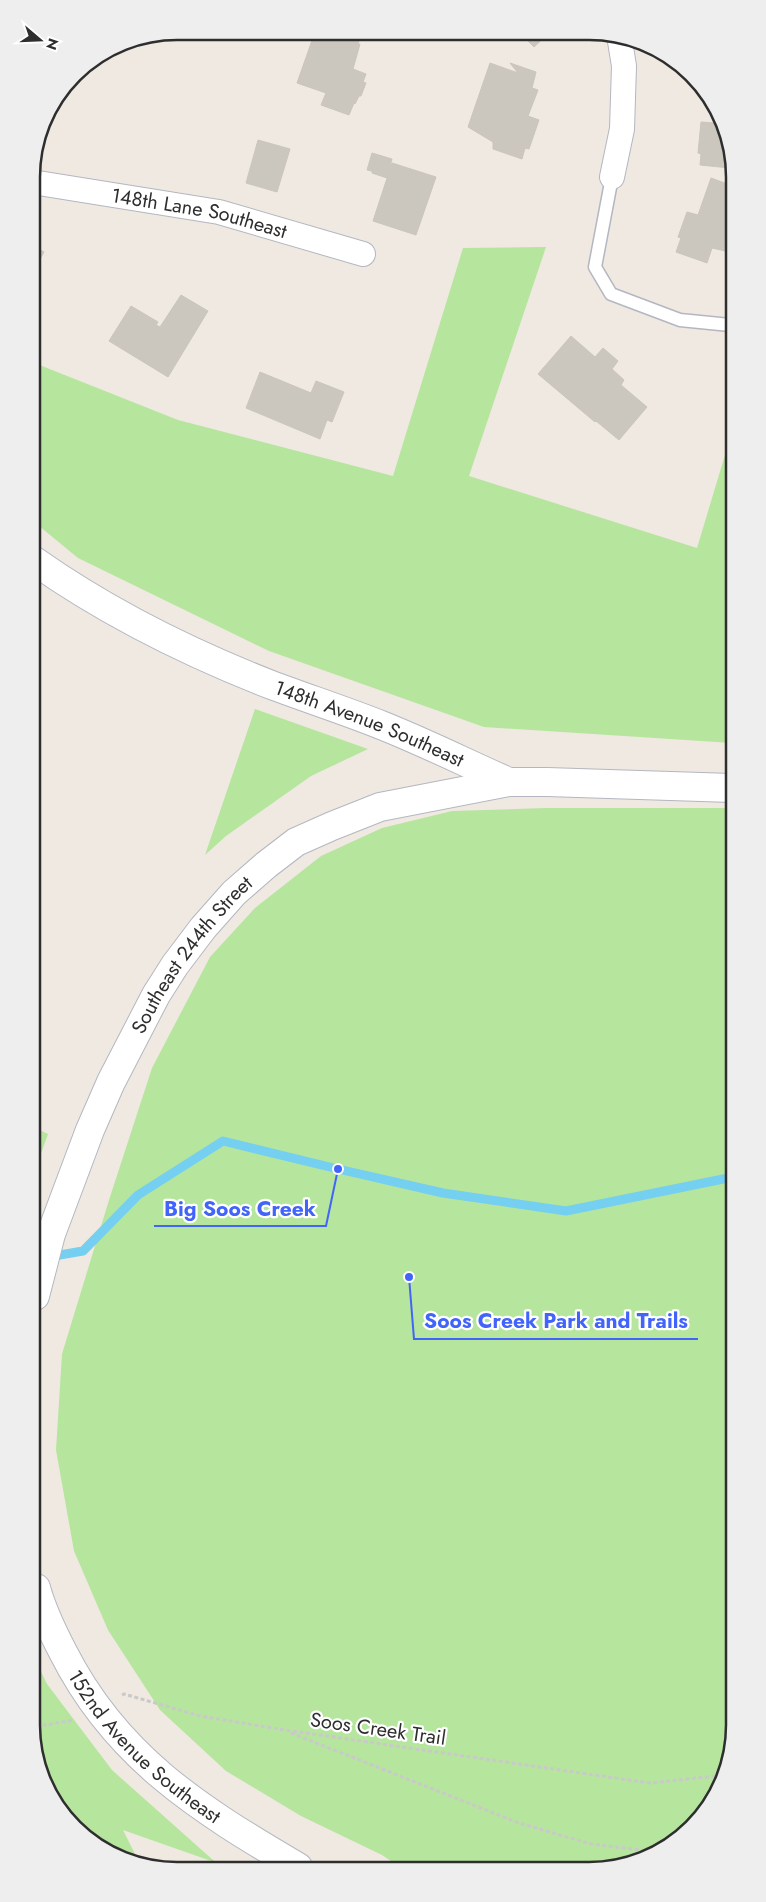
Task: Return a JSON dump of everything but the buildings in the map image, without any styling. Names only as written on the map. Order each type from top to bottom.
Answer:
[{"type":"main road","name":"148th Avenue Southeast","points":[[40,565],[69,586],[103,606],[178,645],[274,686],[382,725],[509,782],[726,788]]},
{"type":"main road","name":"Southeast 244th Street","points":[[40,1275],[51,1234],[90,1130],[138,1028],[175,965],[234,892],[296,842],[332,826],[380,807],[509,782]]},
{"type":"main road","name":"152nd Avenue Southeast","points":[[40,1599],[50,1628],[70,1666],[98,1710],[128,1745],[158,1774],[243,1836],[289,1862]]},
{"type":"street","points":[[612,176],[622,128],[624,66],[621,44]]},
{"type":"street","name":"148th Lane Southeast","points":[[40,183],[219,212],[363,254]]},
{"type":"lane","points":[[612,176],[595,267],[611,294],[680,320],[726,325]]},
{"type":"path","name":"Soos Creek Trail","points":[[40,1724],[46,1725],[87,1718],[124,1694],[200,1716],[650,1783],[716,1776]]},
{"type":"path","points":[[285,1730],[519,1823],[591,1844],[644,1850]]},
{"type":"green space","points":[[546,247],[469,476],[697,548],[726,452],[726,743],[484,727],[269,651],[78,558],[40,527],[40,365],[178,420],[393,476],[463,248]]},
{"type":"green space","points":[[255,709],[368,749],[311,776],[226,836],[205,855]]},
{"type":"green space","points":[[545,808],[726,808],[726,1734],[719,1769],[703,1801],[692,1815],[665,1839],[649,1848],[607,1861],[392,1862],[382,1855],[301,1816],[226,1771],[160,1710],[108,1630],[74,1551],[56,1450],[62,1354],[109,1200],[152,1068],[210,957],[255,908],[321,856],[382,828],[452,811]]},
{"type":"green space","points":[[40,1130],[48,1134],[40,1156]]},
{"type":"green space","points":[[40,1669],[47,1684],[112,1770],[215,1862],[123,1830],[136,1856],[101,1839],[87,1828],[68,1808],[58,1793],[50,1777],[41,1743]]},
{"type":"waterway","points":[[48,1257],[83,1251],[138,1195],[223,1141],[443,1193],[566,1211],[726,1178]]},
{"type":"place","name":"Big Soos Creek","points":[[338,1169]]},
{"type":"place","name":"Soos Creek Park and Trails","points":[[409,1277]]}]
